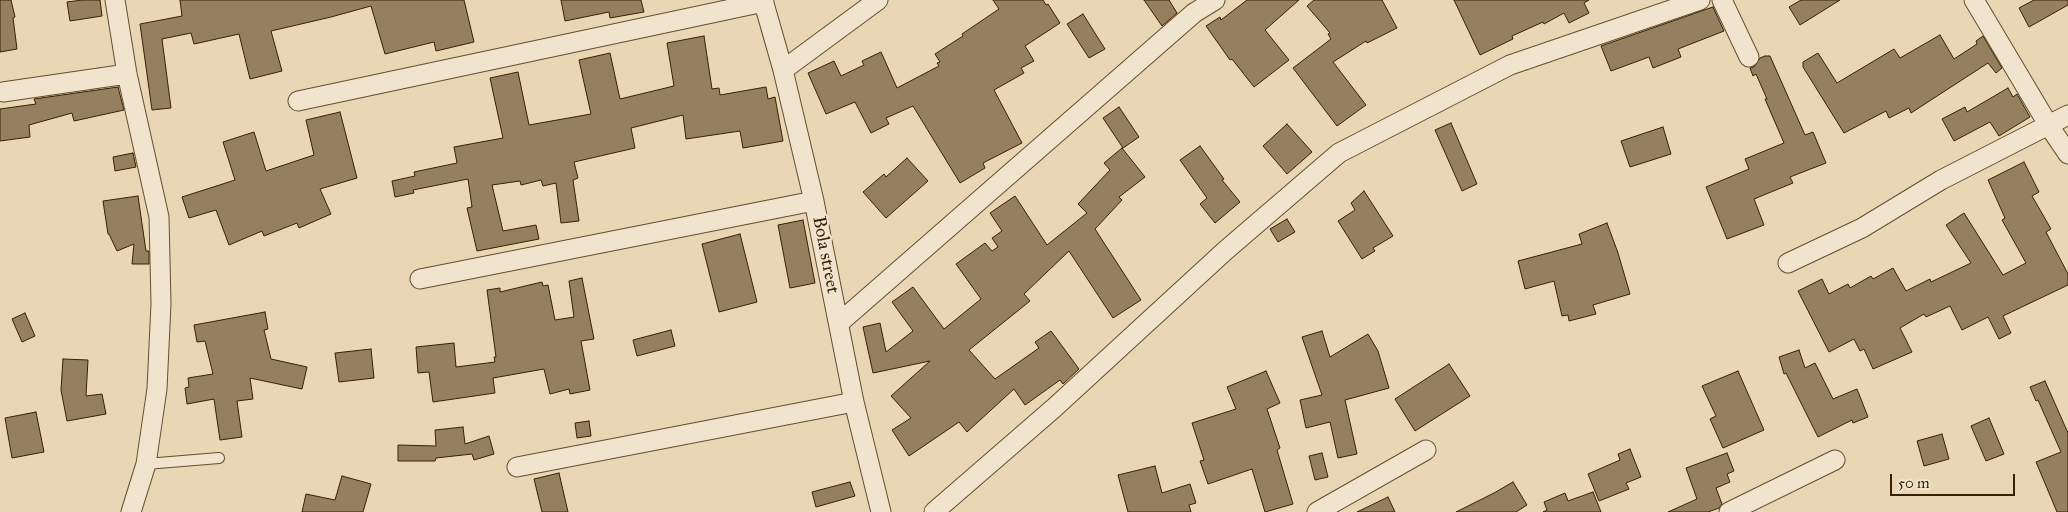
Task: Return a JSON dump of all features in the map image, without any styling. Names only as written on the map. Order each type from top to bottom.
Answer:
[{"type":"street","points":[[115,0],[127,74],[159,217],[161,304],[158,389],[146,464],[131,512]]},
{"type":"street","points":[[783,70],[878,0]]},
{"type":"street","points":[[839,323],[1194,13],[1215,0]]},
{"type":"street","points":[[934,512],[1054,408],[1226,250],[1339,153],[1510,65],[1700,0]]},
{"type":"street","points":[[1722,0],[1749,58]]},
{"type":"street","points":[[1974,0],[2048,126],[2068,154]]},
{"type":"street","points":[[298,101],[763,1]]},
{"type":"street","name":"Bola street","points":[[763,1],[783,70],[814,201],[854,402],[881,512]]},
{"type":"street","points":[[3,92],[127,74]]},
{"type":"street","points":[[1788,263],[1862,228],[1942,180],[2068,115]]},
{"type":"street","points":[[420,278],[814,201]]},
{"type":"street","points":[[517,468],[854,402]]},
{"type":"street","points":[[1317,512],[1426,450]]},
{"type":"street","points":[[1729,512],[1835,460]]},
{"type":"lane","points":[[146,464],[219,458]]},
{"type":"building","points":[[0,0],[11,0],[15,17],[13,18],[17,49],[0,52]]},
{"type":"building","points":[[100,0],[102,16],[70,21],[67,2]]},
{"type":"building","points":[[180,0],[464,0],[474,42],[436,51],[434,42],[385,54],[371,6],[271,31],[282,71],[250,79],[239,34],[194,44],[191,33],[162,39],[171,108],[152,110],[140,24],[182,16]]},
{"type":"building","points":[[561,0],[641,0],[644,12],[610,18],[609,12],[565,21]]},
{"type":"building","points":[[993,0],[1043,0],[1046,5],[1048,4],[1060,23],[1025,46],[1034,61],[1021,68],[1024,73],[994,90],[1022,143],[983,163],[985,168],[960,183],[913,106],[886,118],[889,124],[871,133],[855,102],[826,114],[808,73],[834,61],[841,76],[864,65],[862,61],[881,52],[897,88],[939,66],[937,63],[940,62],[935,54],[999,9]]},
{"type":"building","points":[[1144,0],[1169,0],[1177,13],[1162,26]]},
{"type":"building","points":[[1247,0],[1299,0],[1265,30],[1289,60],[1254,87],[1232,59],[1230,60],[1206,26],[1220,17],[1221,20]]},
{"type":"building","points":[[1314,0],[1382,0],[1397,28],[1367,43],[1366,41],[1333,62],[1366,105],[1337,126],[1293,68],[1331,39],[1328,34],[1330,33],[1307,6]]},
{"type":"building","points":[[1454,0],[1589,0],[1584,3],[1589,13],[1569,23],[1564,13],[1544,24],[1543,22],[1512,36],[1513,39],[1480,55]]},
{"type":"building","points":[[1801,0],[1840,0],[1800,25],[1789,7]]},
{"type":"building","points":[[2034,0],[2068,0],[2068,5],[2029,27],[2019,8]]},
{"type":"building","points":[[1713,7],[1724,31],[1678,49],[1681,57],[1653,68],[1649,57],[1611,71],[1601,46]]},
{"type":"building","points":[[1083,14],[1105,49],[1089,58],[1067,24]]},
{"type":"building","points":[[1940,35],[1954,59],[1977,44],[1976,41],[1983,36],[2002,68],[1996,73],[1988,63],[1911,113],[1909,108],[1889,118],[1886,111],[1844,133],[1803,67],[1803,62],[1818,53],[1837,83],[1894,49],[1900,58]]},
{"type":"building","points":[[704,36],[712,89],[719,88],[720,95],[766,87],[768,99],[775,97],[783,141],[743,148],[740,131],[686,139],[683,115],[631,128],[635,148],[574,162],[578,178],[573,180],[579,221],[561,223],[556,183],[543,186],[541,180],[521,185],[520,181],[492,185],[503,231],[536,225],[539,239],[477,251],[467,208],[472,207],[468,179],[413,190],[414,193],[395,197],[392,181],[415,176],[414,172],[457,163],[454,147],[503,138],[490,78],[518,72],[529,125],[591,114],[579,60],[610,53],[620,99],[674,86],[667,43]]},
{"type":"building","points":[[1770,56],[1805,135],[1813,132],[1826,163],[1790,177],[1793,183],[1754,199],[1764,225],[1727,239],[1706,187],[1749,169],[1745,159],[1784,143],[1756,74],[1753,76],[1750,68],[1754,67],[1760,58]]},
{"type":"building","points":[[118,87],[124,110],[74,121],[72,113],[29,125],[30,137],[0,141],[0,109],[36,104],[34,99]]},
{"type":"building","points":[[2008,88],[2013,97],[2017,94],[2030,117],[1999,136],[1990,122],[1954,141],[1942,119],[1965,107],[1967,112]]},
{"type":"building","points":[[1119,107],[1139,137],[1123,148],[1103,118]]},
{"type":"building","points":[[340,112],[357,178],[320,189],[331,214],[299,228],[297,223],[264,236],[262,231],[229,245],[216,210],[189,218],[182,197],[235,180],[223,142],[254,132],[266,171],[314,155],[306,120]]},
{"type":"building","points":[[1451,123],[1477,184],[1462,191],[1435,130]]},
{"type":"building","points":[[1287,124],[1312,152],[1287,174],[1263,146]]},
{"type":"building","points":[[1663,127],[1671,154],[1630,167],[1621,141]]},
{"type":"building","points":[[1200,146],[1224,179],[1222,180],[1240,202],[1215,223],[1200,204],[1207,198],[1180,160]]},
{"type":"building","points":[[1122,148],[1145,177],[1119,197],[1122,200],[1095,229],[1141,300],[1113,318],[1069,251],[1024,294],[1030,301],[969,350],[995,379],[1039,348],[1035,342],[1051,331],[1079,369],[1063,384],[1060,380],[1025,405],[1014,389],[967,432],[959,422],[909,456],[892,430],[911,418],[891,396],[930,361],[873,373],[863,327],[880,323],[886,352],[913,331],[892,302],[913,287],[944,329],[981,299],[956,264],[985,243],[992,251],[998,247],[992,238],[1002,231],[990,213],[1015,196],[1047,245],[1087,213],[1078,204],[1110,170],[1104,163]]},
{"type":"building","points":[[133,153],[136,167],[115,171],[113,157]]},
{"type":"building","points":[[907,158],[928,181],[886,218],[863,192],[884,174],[886,177]]},
{"type":"building","points":[[2024,162],[2039,192],[2032,196],[2051,229],[2046,232],[2068,274],[2068,285],[2003,316],[2011,333],[1999,339],[1988,317],[1962,330],[1950,306],[1926,317],[1924,314],[1900,328],[1912,352],[1873,369],[1864,349],[1860,351],[1854,339],[1829,352],[1798,291],[1822,279],[1829,294],[1848,284],[1850,288],[1871,276],[1873,279],[1893,268],[1906,291],[1930,279],[1931,282],[1971,263],[1946,225],[1964,213],[2003,275],[2026,263],[2002,220],[2005,218],[1988,180]]},
{"type":"building","points":[[1364,191],[1393,236],[1373,248],[1375,251],[1362,259],[1338,221],[1355,210],[1351,203]]},
{"type":"building","points":[[138,196],[146,251],[149,251],[149,264],[132,264],[134,244],[117,251],[108,234],[103,201]]},
{"type":"building","points":[[1287,219],[1295,232],[1278,242],[1270,229]]},
{"type":"building","points":[[803,220],[815,283],[790,288],[778,225]]},
{"type":"building","points":[[1607,223],[1630,294],[1593,305],[1596,314],[1569,321],[1568,315],[1562,316],[1554,281],[1525,289],[1518,261],[1582,244],[1579,234]]},
{"type":"building","points":[[740,234],[757,302],[719,312],[702,244]]},
{"type":"building","points":[[582,278],[594,339],[581,341],[590,390],[570,394],[569,389],[550,394],[544,369],[493,378],[495,393],[433,402],[429,372],[418,373],[416,347],[454,343],[456,367],[495,362],[494,357],[496,357],[487,290],[500,288],[500,292],[542,282],[543,286],[548,285],[555,320],[574,317],[569,281]]},
{"type":"building","points":[[265,312],[268,329],[264,330],[271,359],[307,367],[302,389],[250,378],[253,399],[237,401],[242,437],[220,440],[214,399],[187,404],[185,388],[189,387],[188,378],[213,374],[205,341],[197,342],[194,325]]},
{"type":"building","points":[[25,313],[35,336],[22,342],[12,319]]},
{"type":"building","points":[[671,330],[675,346],[637,356],[633,340]]},
{"type":"building","points":[[1322,331],[1330,357],[1368,334],[1378,351],[1389,388],[1345,400],[1357,454],[1338,458],[1330,422],[1306,428],[1300,400],[1322,395],[1302,337]]},
{"type":"building","points":[[371,349],[374,378],[339,382],[335,353]]},
{"type":"building","points":[[1799,350],[1805,368],[1815,363],[1833,399],[1857,389],[1868,417],[1853,423],[1852,420],[1818,437],[1786,373],[1784,374],[1779,357]]},
{"type":"building","points":[[63,359],[88,360],[86,396],[102,394],[106,414],[67,421],[61,390]]},
{"type":"building","points":[[1449,364],[1470,396],[1415,431],[1395,399]]},
{"type":"building","points":[[1266,371],[1280,403],[1267,409],[1280,448],[1277,450],[1293,504],[1265,512],[1252,469],[1208,484],[1200,461],[1204,460],[1192,423],[1236,409],[1227,387]]},
{"type":"building","points":[[1738,371],[1764,430],[1723,448],[1710,419],[1716,416],[1702,386]]},
{"type":"building","points":[[2045,381],[2068,433],[2068,512],[2057,512],[2036,462],[2061,452],[2038,400],[2036,401],[2030,387]]},
{"type":"building","points":[[36,412],[44,452],[12,458],[5,418]]},
{"type":"building","points":[[1989,418],[2004,454],[1986,461],[1971,426]]},
{"type":"building","points":[[589,421],[591,436],[577,438],[575,423]]},
{"type":"building","points":[[463,427],[465,444],[489,436],[494,454],[474,460],[472,454],[436,458],[435,461],[398,461],[398,445],[436,446],[435,430]]},
{"type":"building","points":[[1942,434],[1949,459],[1924,466],[1917,441]]},
{"type":"building","points":[[1630,449],[1641,477],[1626,483],[1629,489],[1599,501],[1588,474],[1620,460],[1618,454]]},
{"type":"building","points":[[1322,453],[1328,477],[1315,480],[1309,456]]},
{"type":"building","points":[[1727,453],[1734,471],[1727,474],[1730,482],[1716,488],[1722,504],[1719,508],[1708,512],[1668,512],[1697,499],[1686,468]]},
{"type":"building","points":[[1155,466],[1162,493],[1190,484],[1196,503],[1189,505],[1191,512],[1128,512],[1118,475]]},
{"type":"building","points":[[559,473],[568,512],[542,512],[534,479]]},
{"type":"building","points":[[342,476],[371,484],[363,512],[302,512],[306,494],[335,500]]},
{"type":"building","points":[[850,482],[855,496],[816,507],[812,492]]},
{"type":"building","points":[[1513,482],[1527,505],[1516,512],[1456,512],[1494,493]]},
{"type":"building","points":[[1593,492],[1601,512],[1543,512],[1547,510],[1544,502],[1565,493],[1568,501]]},
{"type":"building","points":[[1388,497],[1395,512],[1357,512]]}]
